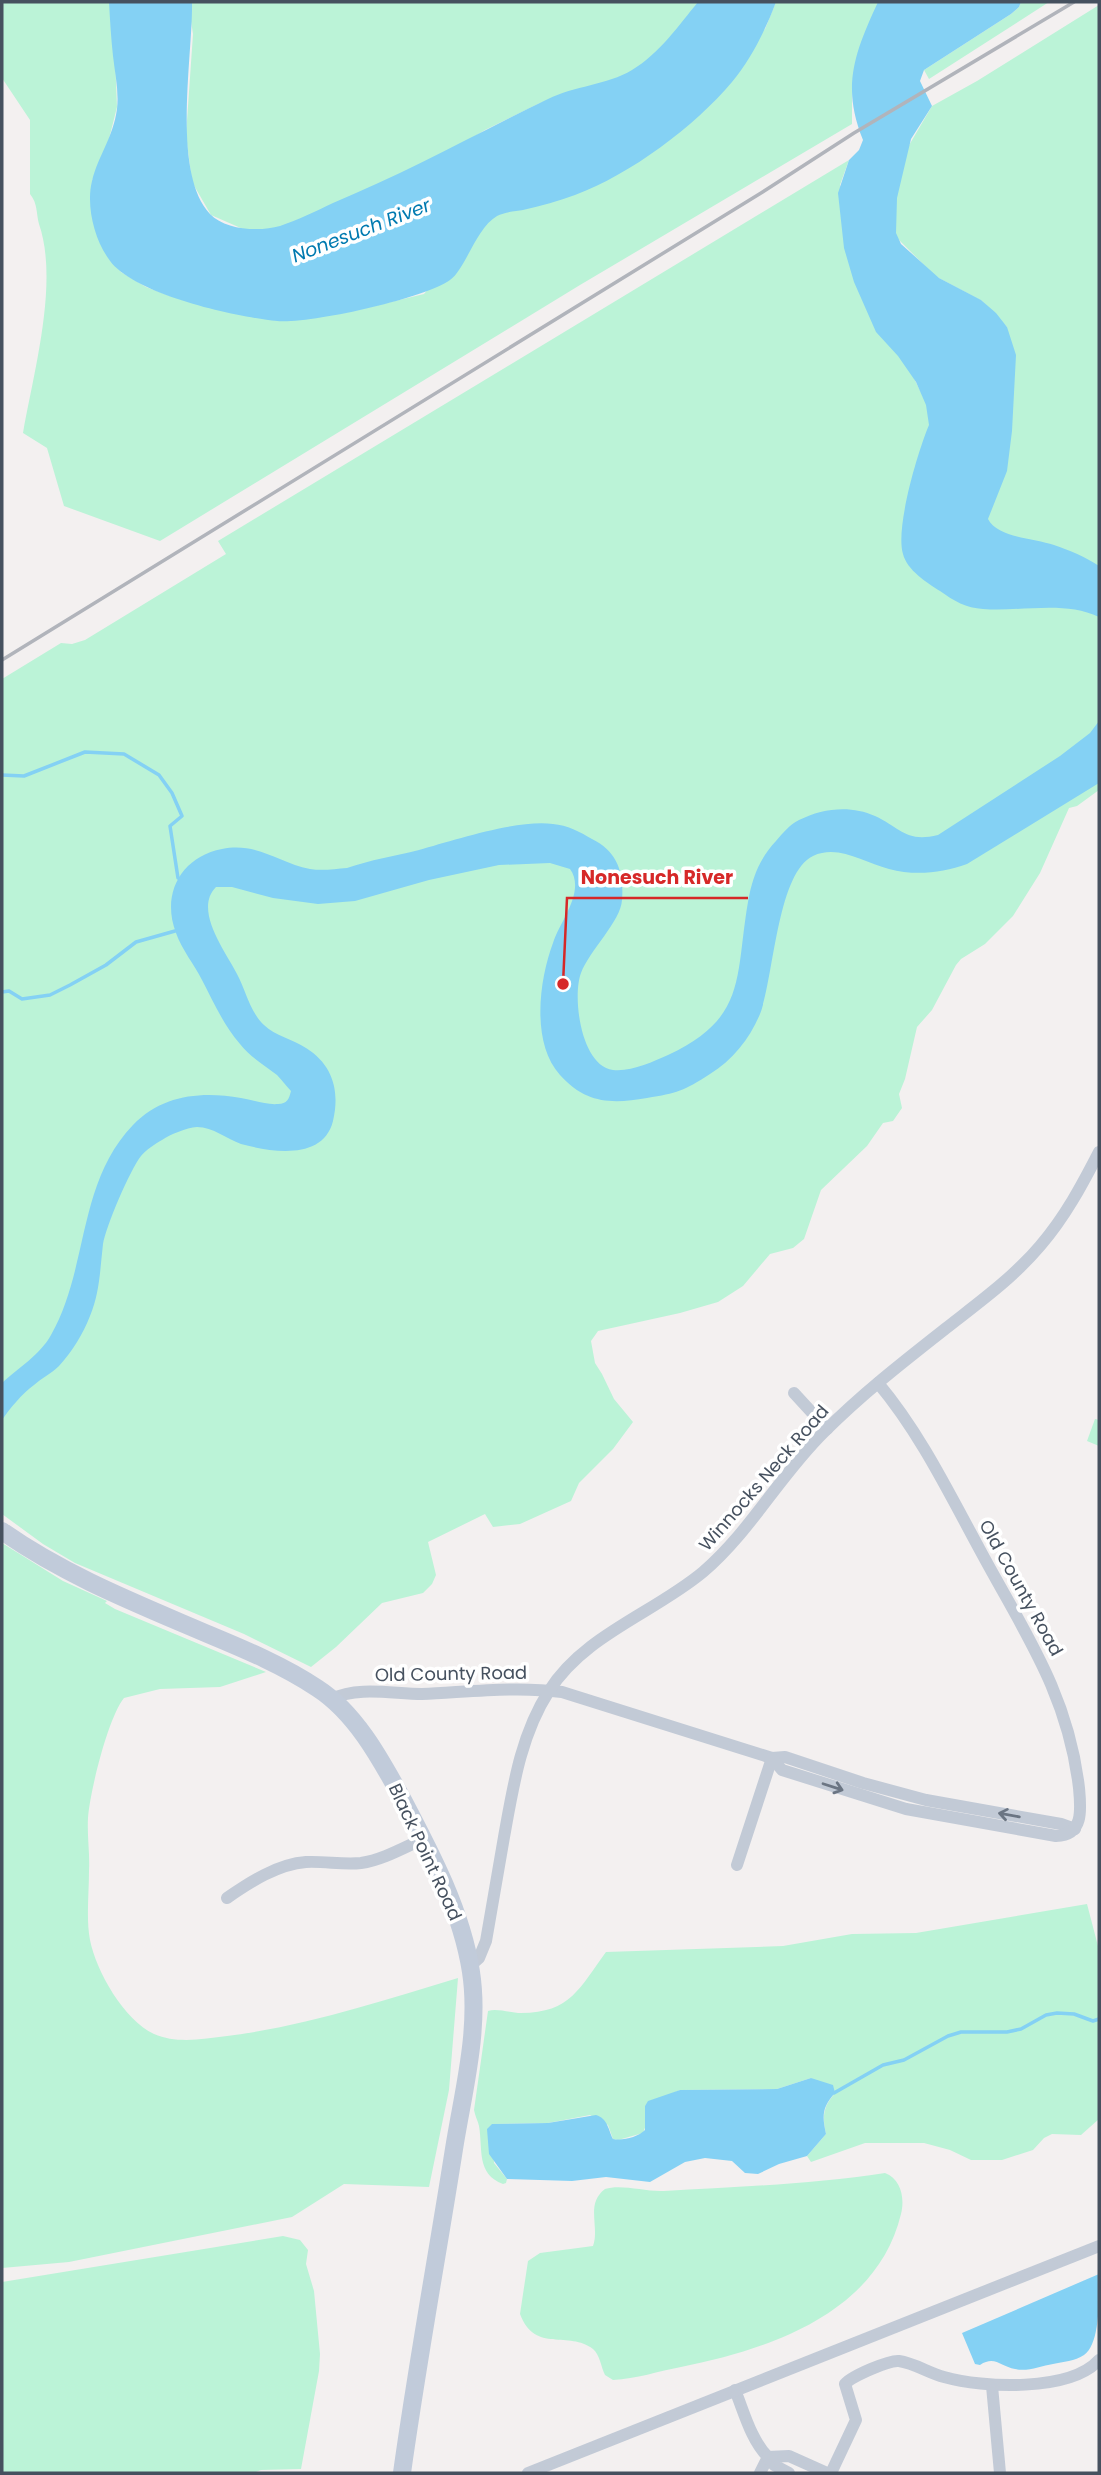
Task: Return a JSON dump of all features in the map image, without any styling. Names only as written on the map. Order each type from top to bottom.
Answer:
[{"type":"main road","name":"Black Point Road","points":[[2,1531],[33,1553],[75,1576],[258,1656],[302,1679],[332,1699],[370,1745],[397,1790],[422,1839],[457,1920],[470,1966],[474,2006],[466,2083],[402,2473]]},
{"type":"street","name":"Winnocks Neck Road","points":[[470,1966],[479,1958],[486,1941],[510,1802],[521,1756],[534,1719],[549,1690],[566,1670],[591,1648],[688,1584],[717,1559],[827,1429],[878,1382],[990,1294],[1032,1255],[1063,1216],[1099,1152]]},
{"type":"street","name":"Old County Road","points":[[332,1699],[344,1693],[549,1690],[603,1703],[772,1758],[785,1757],[863,1783],[926,1800],[1061,1824],[1075,1829],[1080,1802],[1076,1768],[1067,1723],[1052,1683],[930,1458],[878,1382]]},
{"type":"street","points":[[794,1393],[827,1429]]},
{"type":"street","points":[[737,1865],[772,1758]]},
{"type":"street","points":[[227,1898],[274,1871],[290,1865],[306,1862],[367,1862],[422,1839]]},
{"type":"street","points":[[528,2473],[1099,2246]]},
{"type":"street","points":[[768,2457],[789,2456],[829,2473],[856,2420],[846,2382],[897,2361],[946,2378],[992,2386],[1029,2384],[1067,2377],[1092,2368],[1099,2360]]},
{"type":"street","points":[[992,2386],[1000,2473]]},
{"type":"street","points":[[735,2390],[761,2450],[774,2465],[789,2473]]},
{"type":"street","points":[[760,2473],[768,2457]]},
{"type":"green space","points":[[2,2],[113,2],[117,107],[108,143],[92,181],[91,204],[121,272],[146,287],[170,296],[278,321],[349,312],[424,294],[484,223],[765,29],[776,2],[882,2],[852,94],[852,124],[580,285],[160,541],[64,506],[47,448],[23,433],[43,327],[46,299],[45,247],[36,205],[30,194],[30,120],[2,78]]},
{"type":"green space","points":[[188,2],[711,2],[662,65],[540,103],[485,130],[409,176],[272,231],[243,229],[211,215],[192,182],[186,135],[193,34]]},
{"type":"green space","points":[[1021,2],[1049,2],[929,79],[924,70],[1011,14]]},
{"type":"green space","points":[[1099,5],[1099,572],[987,529],[1007,327],[982,301],[935,276],[895,236],[895,201],[908,147],[932,106]]},
{"type":"green space","points":[[849,160],[840,185],[907,364],[931,413],[926,455],[1063,606],[1099,614],[1099,790],[1077,806],[1069,808],[1040,873],[1013,916],[985,944],[956,965],[932,1010],[917,1027],[899,1094],[902,1108],[893,1121],[883,1123],[867,1146],[821,1190],[804,1239],[793,1248],[770,1254],[743,1286],[718,1302],[598,1331],[591,1341],[595,1363],[614,1399],[633,1422],[613,1449],[579,1483],[571,1501],[520,1524],[493,1527],[485,1514],[428,1542],[436,1575],[432,1584],[423,1593],[382,1603],[311,1667],[244,1634],[75,1563],[2,1514],[2,679],[61,643],[72,644],[85,640],[226,554],[218,541]]},
{"type":"green space","points":[[1095,1419],[1099,1420],[1099,1446],[1087,1441]]},
{"type":"green space","points":[[2,1543],[63,1581],[107,1601],[105,1603],[115,1609],[266,1672],[220,1687],[160,1689],[124,1698],[118,1708],[96,1773],[88,1825],[90,1940],[98,1966],[113,1993],[132,2018],[154,2034],[190,2040],[256,2032],[315,2019],[458,1978],[449,2090],[429,2187],[344,2184],[292,2217],[69,2262],[2,2268]]},
{"type":"green space","points":[[1087,1904],[1099,1950],[1099,2119],[1081,2135],[1052,2134],[1033,2150],[1002,2160],[971,2160],[950,2150],[924,2143],[865,2143],[811,2162],[807,2156],[826,2134],[824,2112],[835,2093],[811,2078],[777,2089],[680,2090],[645,2106],[646,2125],[643,2133],[618,2140],[613,2139],[608,2125],[590,2115],[548,2123],[492,2124],[494,2163],[507,2179],[506,2183],[494,2180],[488,2174],[482,2160],[479,2126],[474,2110],[488,2011],[538,2012],[563,2003],[581,1987],[606,1952],[783,1946],[852,1934],[916,1933]]},
{"type":"green space","points":[[885,2173],[898,2184],[902,2202],[901,2214],[888,2248],[869,2277],[845,2301],[816,2321],[784,2337],[715,2359],[639,2377],[613,2380],[605,2375],[593,2349],[574,2341],[543,2338],[534,2334],[520,2314],[528,2261],[540,2253],[593,2246],[594,2209],[599,2195],[605,2189],[619,2187],[664,2191],[719,2188]]},
{"type":"green space","points":[[283,2236],[300,2240],[308,2250],[306,2264],[314,2291],[320,2354],[301,2469],[261,2470],[253,2473],[2,2473],[2,2282]]},
{"type":"water","points":[[109,2],[192,2],[187,113],[191,171],[198,195],[210,214],[224,223],[253,229],[272,228],[293,221],[387,179],[548,99],[632,70],[660,48],[698,2],[776,2],[757,44],[732,82],[699,116],[639,162],[575,195],[497,216],[483,230],[455,275],[436,287],[366,309],[314,319],[277,321],[236,315],[160,293],[120,271],[103,250],[92,221],[90,190],[117,109]]},
{"type":"water","points":[[878,2],[1021,2],[1011,14],[924,70],[920,81],[932,106],[911,139],[897,198],[896,233],[901,244],[939,278],[981,300],[1007,327],[1016,355],[1012,431],[1007,471],[988,519],[1008,534],[1060,547],[1099,566],[1099,617],[1071,609],[997,610],[966,606],[918,576],[905,560],[901,542],[902,527],[914,470],[929,425],[926,405],[916,382],[898,356],[876,332],[854,282],[844,248],[838,193],[849,160],[859,150],[863,140],[856,121],[852,86],[857,53]]},
{"type":"water","points":[[1099,721],[1099,783],[967,864],[948,870],[919,873],[889,869],[832,852],[813,856],[801,866],[784,904],[765,998],[751,1032],[740,1048],[718,1068],[687,1088],[673,1093],[634,1100],[600,1100],[570,1085],[551,1062],[541,1029],[541,993],[548,958],[573,896],[574,878],[570,869],[550,863],[499,865],[429,880],[355,901],[318,904],[273,898],[232,887],[216,887],[210,896],[208,907],[219,943],[259,1020],[268,1029],[306,1048],[323,1062],[335,1089],[333,1121],[319,1143],[307,1148],[281,1151],[253,1147],[209,1129],[197,1127],[170,1136],[145,1152],[131,1173],[109,1225],[103,1244],[96,1298],[81,1336],[59,1366],[25,1393],[2,1420],[2,1383],[35,1355],[51,1335],[72,1282],[92,1199],[102,1173],[115,1148],[133,1125],[156,1107],[169,1101],[211,1095],[273,1104],[284,1103],[291,1091],[279,1077],[248,1053],[229,1029],[176,933],[171,905],[173,891],[185,869],[195,860],[222,849],[246,848],[310,869],[347,868],[486,831],[523,825],[558,825],[578,831],[608,850],[618,864],[622,881],[620,908],[611,927],[585,964],[578,984],[582,1029],[593,1057],[602,1066],[613,1070],[627,1069],[655,1061],[694,1041],[712,1026],[725,1010],[738,973],[754,877],[765,855],[792,824],[818,813],[847,809],[875,816],[911,836],[938,835],[1060,756],[1090,733]]},
{"type":"water","points":[[811,2078],[833,2085],[835,2093],[824,2112],[826,2134],[807,2156],[779,2164],[758,2174],[745,2173],[732,2161],[705,2158],[685,2162],[650,2182],[606,2177],[572,2181],[507,2179],[489,2154],[487,2129],[492,2124],[548,2123],[596,2115],[605,2122],[613,2139],[626,2139],[645,2130],[645,2106],[648,2101],[680,2090],[777,2089]]},
{"type":"water","points":[[1099,2274],[1096,2330],[1090,2349],[1084,2355],[1069,2361],[1024,2370],[1010,2368],[994,2361],[975,2364],[962,2333]]},
{"type":"waterway","points":[[2,775],[24,776],[85,752],[124,754],[159,775],[172,793],[182,816],[170,826],[178,878]]},
{"type":"waterway","points":[[2,992],[9,991],[22,999],[50,995],[106,965],[136,942],[175,931]]},
{"type":"waterway","points":[[834,2093],[883,2065],[904,2060],[948,2036],[961,2032],[1007,2032],[1021,2029],[1046,2015],[1057,2013],[1074,2014],[1093,2021],[1099,2019]]},
{"type":"railway","points":[[2,660],[761,193],[854,133],[1074,2]]},
{"type":"place","name":"Nonesuch River","points":[[563,984]]}]
